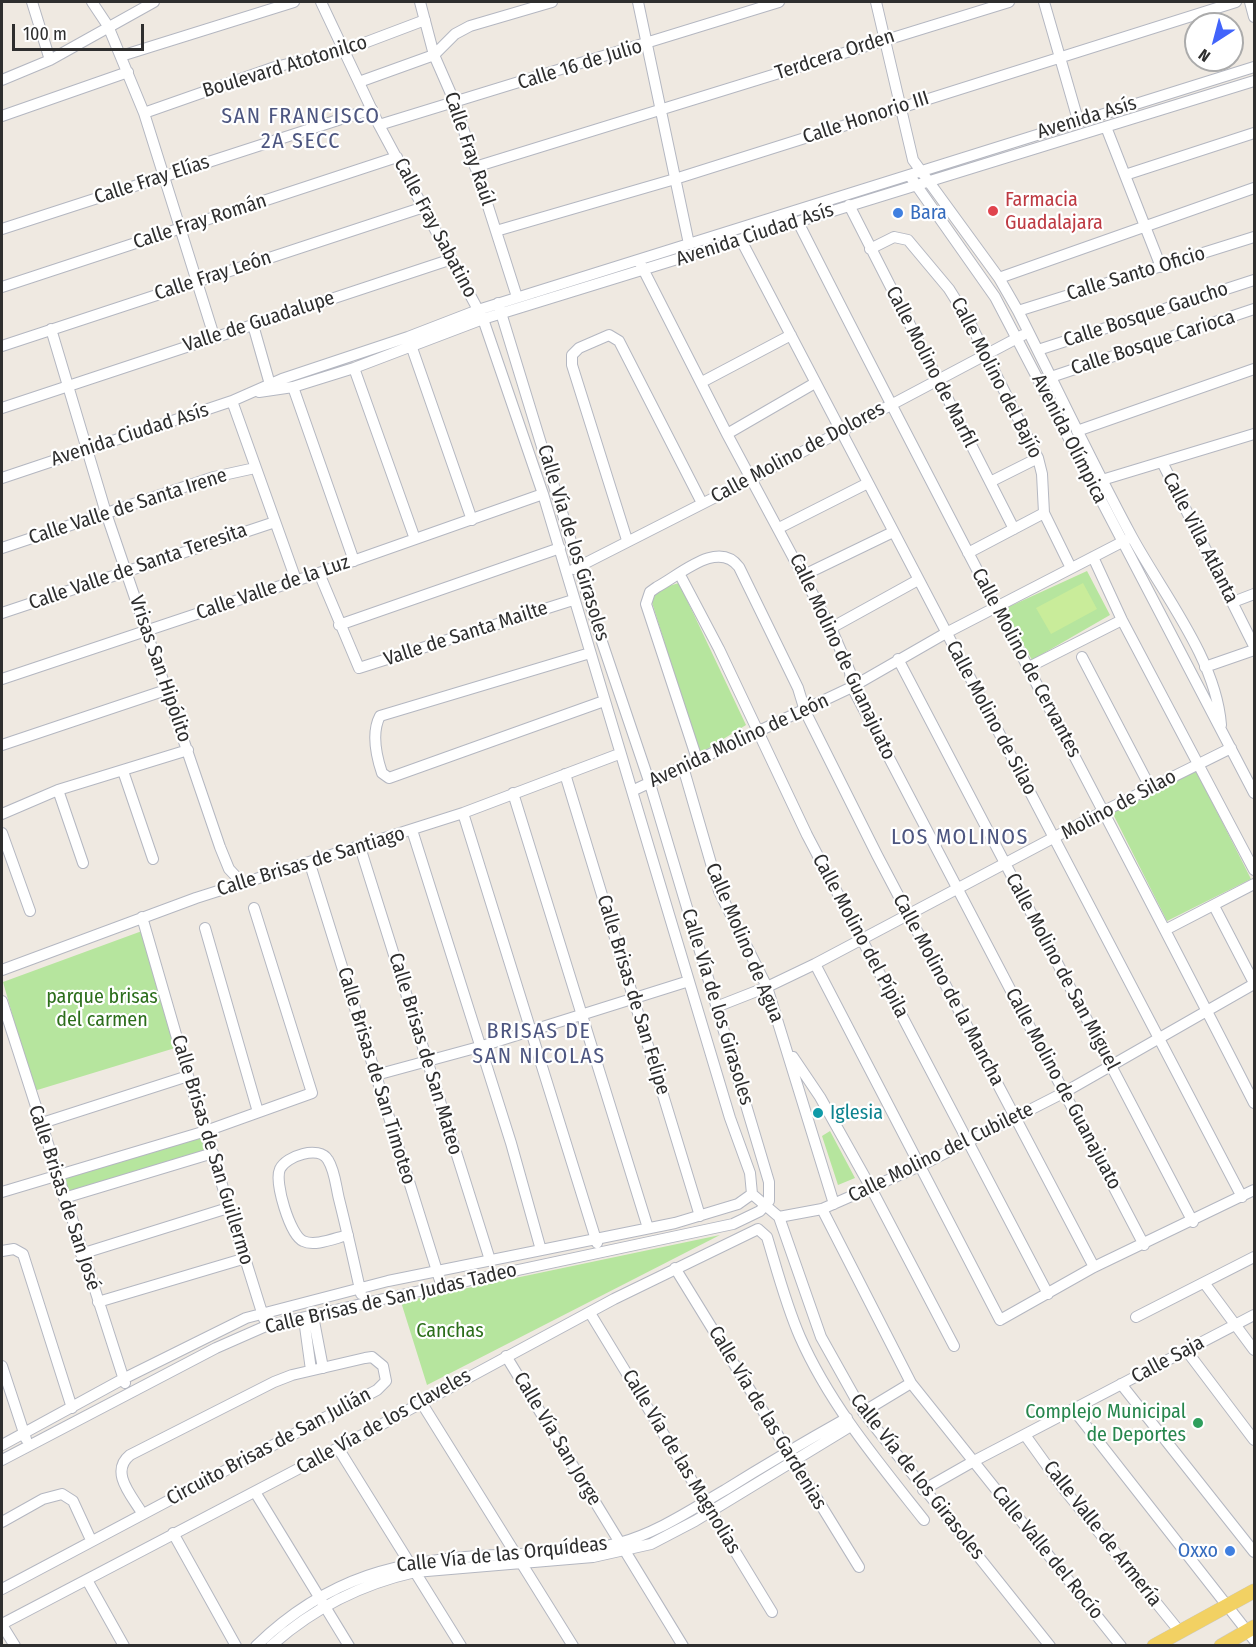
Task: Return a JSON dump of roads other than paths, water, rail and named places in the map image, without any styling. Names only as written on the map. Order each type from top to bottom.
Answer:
[{"type":"main road","points":[[1154,1646],[1254,1591]]},
{"type":"main road","points":[[1221,1646],[1252,1633]]},
{"type":"street","points":[[32,2],[50,60]]},
{"type":"street","points":[[92,2],[108,26],[144,113],[214,336]]},
{"type":"street","points":[[2,80],[50,60],[154,2]]},
{"type":"street","points":[[121,56],[294,2]]},
{"type":"street","name":"Calle Fray Sabatino","points":[[321,2],[379,125],[481,314]]},
{"type":"street","name":"Calle Fray Raúl","points":[[420,2],[434,56],[455,103],[517,297]]},
{"type":"street","points":[[434,56],[455,34],[470,26],[552,2]]},
{"type":"street","points":[[638,2],[663,111],[688,244]]},
{"type":"street","name":"Calle 16 de Julio","points":[[379,125],[779,2]]},
{"type":"street","points":[[876,2],[883,39],[919,176]]},
{"type":"street","name":"Terdcera Orden","points":[[475,167],[663,111],[883,39],[1009,2]]},
{"type":"street","points":[[1044,2],[1078,120]]},
{"type":"street","name":"Calle Honorio III","points":[[496,231],[675,179],[1236,2]]},
{"type":"street","points":[[1250,2],[1254,17]]},
{"type":"street","name":"Boulevard Atotonilco","points":[[144,113],[275,67],[344,51],[425,20]]},
{"type":"street","name":"Boulevard Atotonilco","points":[[359,82],[434,56]]},
{"type":"street","name":"Avenida Asís","points":[[919,176],[1078,120],[1254,67]]},
{"type":"street","points":[[2,116],[128,72]]},
{"type":"street","name":"Avenida Ciudad Asís","points":[[2,478],[271,388],[408,337],[642,266],[688,244],[919,176],[1106,126],[1254,81]]},
{"type":"street","name":"Calle Fray Elías","points":[[2,229],[372,109]]},
{"type":"street","points":[[1106,126],[1161,267]]},
{"type":"street","points":[[1125,175],[1254,133]]},
{"type":"street","name":"Calle Fray Román","points":[[2,287],[397,157]]},
{"type":"street","name":"Avenida Olímpica","points":[[1221,725],[1220,704],[1205,667],[1132,538],[1018,311],[999,278],[919,176],[915,185],[979,272],[1017,337],[1121,542],[1221,725],[1254,793]]},
{"type":"street","name":"Avenida Ciudad Asís","points":[[500,308],[517,297],[741,240],[915,185]]},
{"type":"street","points":[[999,278],[1254,188]]},
{"type":"street","name":"Calle Molino de Marfil","points":[[849,205],[1014,529]]},
{"type":"street","name":"Calle Fray León","points":[[2,346],[424,207]]},
{"type":"street","name":"Calle Molino de Cervantes","points":[[798,222],[890,405],[1167,929],[1254,1103]]},
{"type":"street","name":"Calle Molino del Bajío","points":[[870,249],[894,237],[913,242],[950,289],[986,353],[1038,458],[1042,474],[1044,513],[1071,568]]},
{"type":"street","name":"Calle Santo Oficio","points":[[1018,311],[1254,237]]},
{"type":"street","name":"Calle Molino de Silao","points":[[741,240],[1242,1197]]},
{"type":"street","name":"Valle de Guadalupe","points":[[2,408],[452,259]]},
{"type":"street","name":"Calle Molino de Guanajuato","points":[[642,266],[727,434],[753,478],[831,628],[850,672],[852,687],[1144,1245]]},
{"type":"street","name":"Calle Bosque Gaucho","points":[[1038,350],[1254,280]]},
{"type":"street","name":"Calle Vía de los Girasoles","points":[[500,308],[579,566],[650,784],[769,1182],[771,1197],[766,1206]]},
{"type":"street","name":"Calle Bosque Carioca","points":[[1051,377],[1254,309]]},
{"type":"street","name":"Avenida Ciudad Asís","points":[[271,388],[293,387],[412,348],[481,314]]},
{"type":"street","name":"Calle Vía de los Girasoles","points":[[481,314],[560,548],[573,600],[730,1118],[750,1173],[752,1194]]},
{"type":"street","points":[[253,325],[271,388]]},
{"type":"street","name":"Vrisas San Hipólito","points":[[51,329],[106,513],[166,690],[229,870],[243,884]]},
{"type":"street","name":"Calle Molino de Dolores","points":[[566,572],[753,478],[1029,332]]},
{"type":"street","points":[[627,540],[572,365],[572,355],[579,348],[609,335],[619,341],[702,503]]},
{"type":"street","points":[[702,382],[791,335]]},
{"type":"street","points":[[412,348],[472,520]]},
{"type":"street","points":[[354,368],[415,539]]},
{"type":"street","points":[[1077,431],[1254,369]]},
{"type":"street","points":[[727,434],[814,383]]},
{"type":"street","points":[[293,387],[354,561]]},
{"type":"street","points":[[232,401],[296,580]]},
{"type":"street","points":[[1102,480],[1254,434]]},
{"type":"street","points":[[990,482],[1038,458]]},
{"type":"street","name":"Calle Villa Atlanta","points":[[1162,462],[1254,648]]},
{"type":"street","name":"Calle Valle de Santa Irene","points":[[2,548],[230,472],[255,468]]},
{"type":"street","points":[[779,528],[868,483]]},
{"type":"street","name":"Calle Valle de la Luz","points":[[2,679],[319,573],[543,494]]},
{"type":"street","points":[[968,553],[1044,513]]},
{"type":"street","name":"Calle Valle de Santa Teresita","points":[[2,613],[275,522]]},
{"type":"street","points":[[804,575],[892,532]]},
{"type":"street","name":"Avenida Molino de León","points":[[632,790],[650,784],[698,759],[805,711],[946,633],[1132,538]]},
{"type":"street","points":[[319,573],[339,625],[560,548]]},
{"type":"street","name":"Calle Molino de la Mancha","points":[[680,575],[715,556],[724,556],[734,560],[798,688],[805,711],[877,855],[1094,1267]]},
{"type":"street","points":[[1093,557],[1122,620],[1254,870]]},
{"type":"street","points":[[680,575],[650,592],[646,604],[698,759]]},
{"type":"street","name":"Calle Molino del Pípila","points":[[680,575],[862,940],[1048,1294]]},
{"type":"street","points":[[831,628],[918,580]]},
{"type":"street","points":[[1233,602],[1254,594]]},
{"type":"street","name":"Valle de Santa Mailte","points":[[339,625],[359,668],[573,600]]},
{"type":"street","points":[[1029,667],[1122,620]]},
{"type":"street","points":[[1205,667],[1254,648]]},
{"type":"street","points":[[590,653],[380,716],[376,724],[377,758],[382,773],[389,778],[604,700]]},
{"type":"street","points":[[1082,657],[1150,787]]},
{"type":"street","name":"Calle Molino de San Miguel","points":[[898,659],[1193,1222]]},
{"type":"street","points":[[2,745],[166,690]]},
{"type":"street","name":"Molino de Silao","points":[[716,1007],[767,987],[815,964],[1150,787],[1231,748]]},
{"type":"street","points":[[2,814],[57,790],[188,750]]},
{"type":"street","name":"Calle Brisas de Santiago","points":[[2,970],[142,917],[463,813],[620,754]]},
{"type":"street","name":"Calle Molino de Agua","points":[[682,767],[719,891],[767,987],[834,1204]]},
{"type":"street","points":[[123,771],[153,859]]},
{"type":"street","name":"Calle Brisas de San Felipe","points":[[565,774],[700,1216]]},
{"type":"street","points":[[57,790],[83,863]]},
{"type":"street","points":[[513,793],[648,1228]]},
{"type":"street","points":[[463,813],[599,1252]]},
{"type":"street","points":[[412,830],[541,1250]]},
{"type":"street","points":[[2,833],[30,911]]},
{"type":"street","name":"Calle Brisas de San Mateo","points":[[360,847],[490,1260]]},
{"type":"street","name":"Calle Brisas de San Timoteo","points":[[310,864],[442,1287]]},
{"type":"street","points":[[1167,929],[1254,884]]},
{"type":"street","points":[[1214,906],[1254,984]]},
{"type":"street","points":[[2,1191],[206,1131],[312,1093],[254,908]]},
{"type":"street","name":"Calle Brisas de San Guillermo","points":[[142,917],[228,1208],[246,1258],[266,1326]]},
{"type":"street","points":[[205,928],[258,1112]]},
{"type":"street","points":[[815,964],[1000,1320],[1094,1267],[1193,1222],[1254,1190]]},
{"type":"street","points":[[376,1075],[479,1047],[689,981]]},
{"type":"street","name":"Calle Molino del Cubilete","points":[[778,1216],[822,1209],[920,1166],[1065,1092],[1254,984]]},
{"type":"street","name":"Calle Brisas de San José","points":[[2,1001],[81,1254],[129,1393]]},
{"type":"street","name":"Calle Molino de Agua","points":[[787,1050],[820,1097],[954,1346]]},
{"type":"street","points":[[39,1124],[188,1076]]},
{"type":"street","points":[[64,1198],[213,1153]]},
{"type":"street","points":[[348,1235],[316,1242],[305,1242],[297,1237],[289,1223],[280,1186],[279,1173],[283,1165],[294,1158],[312,1153],[321,1153],[327,1158],[348,1235],[362,1303]]},
{"type":"street","points":[[752,1194],[778,1216]]},
{"type":"street","name":"Calle Brisas de San Judas Tadeo","points":[[2,1445],[230,1324],[262,1313],[388,1281],[700,1216],[738,1204],[752,1194]]},
{"type":"street","name":"Calle Brisas de San Judas Tadeo","points":[[2,1460],[216,1348],[266,1326],[362,1303],[733,1224],[755,1215],[766,1206]]},
{"type":"street","points":[[81,1254],[228,1208]]},
{"type":"street","name":"Calle Valle del Rocío","points":[[822,1209],[911,1383],[1121,1646]]},
{"type":"street","name":"Calle Vía de los Girasoles","points":[[778,1216],[821,1337],[864,1412],[923,1490],[1050,1646]]},
{"type":"street","name":"Calle Vía de los Claveles","points":[[2,1624],[338,1448],[506,1356],[675,1268],[754,1230],[761,1230],[767,1237],[800,1337],[849,1422]]},
{"type":"street","points":[[2,1251],[15,1249],[23,1254],[72,1408]]},
{"type":"street","points":[[1136,1317],[1205,1284],[1254,1257]]},
{"type":"street","points":[[98,1302],[246,1258]]},
{"type":"street","name":"Calle Vía de las Gardenias","points":[[675,1268],[859,1567]]},
{"type":"street","points":[[388,1281],[392,1297]]},
{"type":"street","points":[[1205,1284],[1254,1350]]},
{"type":"street","name":"Calle Vía de las Magnolias","points":[[590,1313],[772,1612]]},
{"type":"street","name":"Calle Saja","points":[[923,1490],[974,1461],[1254,1315]]},
{"type":"street","points":[[308,1317],[323,1368]]},
{"type":"street","points":[[308,1317],[311,1370]]},
{"type":"street","points":[[1186,1350],[1254,1440]]},
{"type":"street","name":"Calle Vía San Jorge","points":[[506,1356],[683,1646]]},
{"type":"street","name":"Circuito Brisas de San Julián","points":[[2,1589],[377,1390],[386,1381],[383,1366],[372,1357],[292,1375],[256,1391],[126,1459],[120,1474],[142,1513]]},
{"type":"street","points":[[2,1366],[4,1381],[29,1445]]},
{"type":"street","points":[[864,1412],[911,1383]]},
{"type":"street","points":[[1121,1384],[1254,1552]]},
{"type":"street","points":[[421,1402],[573,1646]]},
{"type":"street","points":[[1073,1409],[1228,1606],[1252,1633]]},
{"type":"street","points":[[849,1422],[924,1520]]},
{"type":"street","name":"Calle Vía de las Orquídeas","points":[[256,1646],[288,1617],[322,1602],[376,1584],[412,1567],[520,1559],[651,1544],[789,1456],[849,1422]]},
{"type":"street","name":"Calle Valle de Armería","points":[[1024,1435],[1063,1488],[1180,1632]]},
{"type":"street","points":[[338,1448],[461,1646]]},
{"type":"street","points":[[255,1492],[349,1646]]},
{"type":"street","points":[[2,1522],[43,1498],[62,1494],[73,1501],[92,1540]]},
{"type":"street","points":[[173,1533],[236,1646]]},
{"type":"street","points":[[87,1580],[124,1646]]},
{"type":"street","name":"Calle Vía de las Orquídeas","points":[[271,1646],[322,1602]]},
{"type":"street","points":[[2,1624],[15,1646]]},
{"type":"place","name":"Farmacia Guadalajara","points":[[993,211]]},
{"type":"place","name":"Bara","points":[[898,213]]},
{"type":"place","name":"Iglesia","points":[[818,1113]]},
{"type":"place","name":"Complejo Municipal de Deportes","points":[[1198,1423]]},
{"type":"place","name":"Oxxo","points":[[1230,1551]]},
{"type":"district","name":"SAN FRANCISCO 2A SECC","points":[[301,130]]},
{"type":"district","name":"LOS MOLINOS","points":[[960,838]]},
{"type":"district","name":"BRISAS DE SAN NICOLAS","points":[[539,1044]]},
{"type":"park label","name":"parque brisas del carmen","points":[[102,1008]]},
{"type":"park label","name":"Canchas","points":[[450,1331]]}]
